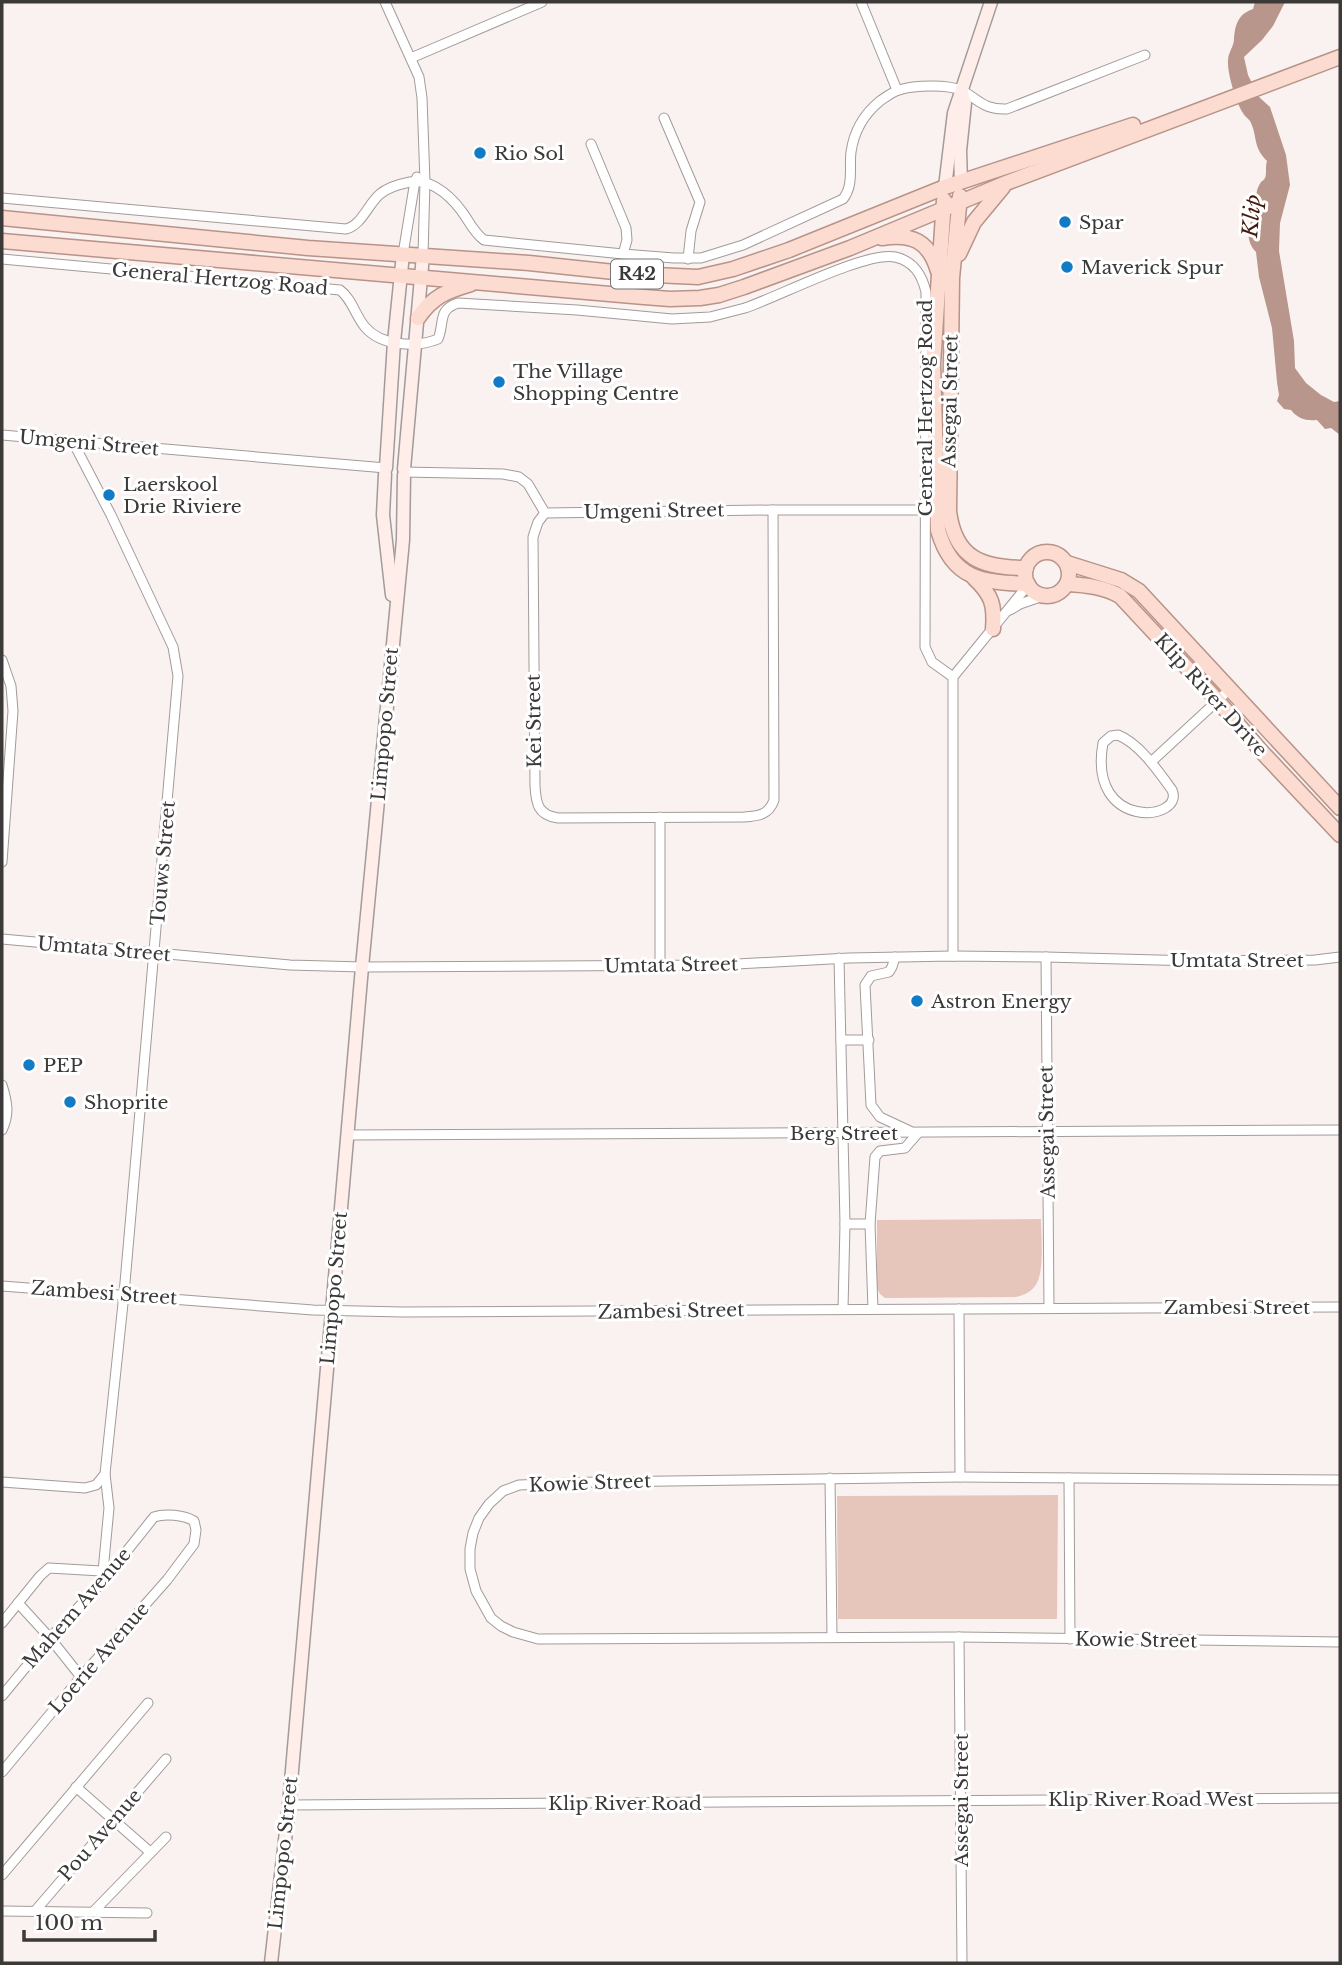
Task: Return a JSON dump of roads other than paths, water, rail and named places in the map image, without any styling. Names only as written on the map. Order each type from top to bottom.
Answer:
[{"type":"main road","name":"General Hertzog Road","points":[[2,241],[644,297],[700,298],[729,292],[862,243],[1288,72],[1340,47]]},
{"type":"main road","name":"General Hertzog Road","points":[[1288,72],[1340,57]]},
{"type":"main road","name":"General Hertzog Road","points":[[2,218],[308,248],[701,277],[789,250],[945,187],[1210,102]]},
{"type":"main road","name":"Assegai Street","points":[[961,182],[933,364],[936,520],[946,551],[982,585],[993,603],[993,629]]},
{"type":"main road","points":[[862,243],[885,237],[918,240],[946,272],[974,222],[1006,183]]},
{"type":"main road","name":"Assegai Street","points":[[945,187],[950,522],[959,544],[969,556],[984,564],[1026,568]]},
{"type":"main road","points":[[418,318],[438,297],[476,282]]},
{"type":"main road","name":"Klip River Drive","points":[[1026,568],[1034,556],[1041,553],[1055,554],[1066,563],[1121,580],[1139,591],[1340,808]]},
{"type":"main road","points":[[1026,568],[1028,585],[1043,596],[1057,594],[1068,584],[1069,570],[1066,563]]},
{"type":"main road","points":[[972,576],[993,583],[1028,585]]},
{"type":"main road","name":"Klip River Drive","points":[[1068,584],[1091,585],[1120,596],[1340,835]]},
{"type":"street","points":[[385,2],[419,78],[422,98],[423,166],[403,254]]},
{"type":"street","points":[[411,58],[542,2]]},
{"type":"street","points":[[861,2],[897,90]]},
{"type":"street","points":[[945,187],[954,113],[991,2]]},
{"type":"street","points":[[2,198],[346,229],[354,226],[386,190],[404,183],[420,181],[438,189],[453,201],[484,240],[623,254],[707,258],[743,245],[843,199],[850,188],[851,152],[861,121],[870,110],[897,90],[922,86],[948,87],[961,90],[984,106],[996,110],[1007,109],[1145,55]]},
{"type":"street","points":[[961,90],[965,103],[960,151],[961,182]]},
{"type":"street","points":[[664,118],[699,202],[691,231],[688,259]]},
{"type":"street","points":[[591,144],[626,228],[627,240],[623,254]]},
{"type":"street","points":[[420,181],[424,256]]},
{"type":"street","name":"Limpopo Street","points":[[395,613],[383,514],[394,342],[403,254]]},
{"type":"street","name":"Limpopo Street","points":[[271,1963],[289,1805],[362,967],[403,540],[404,472],[424,256]]},
{"type":"street","name":"General Hertzog Road","points":[[2,259],[340,290],[374,335],[394,342],[416,344],[438,338],[444,312],[458,303],[577,310],[663,319],[701,318],[764,302],[850,266],[881,257],[895,257],[907,261],[923,279],[926,292],[925,647],[932,662],[953,677]]},
{"type":"street","name":"Umgeni Street","points":[[2,435],[385,471]]},
{"type":"street","name":"Touws Street","points":[[73,442],[173,647],[178,689],[106,1474],[108,1508],[102,1582]]},
{"type":"street","points":[[385,471],[390,464],[397,463],[404,472],[503,474],[520,477],[531,489],[545,513]]},
{"type":"street","name":"Kei Street","points":[[545,513],[533,537],[537,806],[542,813],[558,818],[758,817],[772,805],[774,791],[773,510]]},
{"type":"street","name":"Umgeni Street","points":[[545,513],[925,510]]},
{"type":"street","points":[[953,956],[953,677],[1028,585]]},
{"type":"street","points":[[1003,615],[1020,604],[1043,596]]},
{"type":"street","points":[[2,660],[11,686],[13,718],[2,862]]},
{"type":"street","points":[[1151,762],[1229,690]]},
{"type":"street","points":[[1118,734],[1151,762],[1172,790],[1173,800],[1158,811],[1150,813],[1134,812],[1114,800],[1103,774],[1102,743],[1118,734]]},
{"type":"street","points":[[660,817],[660,965]]},
{"type":"street","name":"Umtata Street","points":[[2,939],[289,965],[362,967],[719,965],[839,958],[953,956],[1195,961],[1315,960],[1340,957]]},
{"type":"street","points":[[873,1309],[870,1224],[876,1154],[883,1150],[905,1148],[916,1133],[880,1117],[872,1108],[865,985],[871,975],[888,972],[895,957]]},
{"type":"street","name":"Assegai Street","points":[[1046,957],[1049,1308]]},
{"type":"street","points":[[839,958],[845,1224],[843,1309]]},
{"type":"street","points":[[841,1040],[869,1040]]},
{"type":"street","points":[[2,1085],[8,1108],[2,1130]]},
{"type":"street","name":"Berg Street","points":[[347,1135],[1340,1130]]},
{"type":"street","points":[[845,1224],[870,1224]]},
{"type":"street","name":"Zambesi Street","points":[[2,1286],[333,1310],[466,1313],[1340,1307]]},
{"type":"street","points":[[959,1309],[960,1477]]},
{"type":"street","points":[[2,1482],[85,1488],[93,1487],[106,1474]]},
{"type":"street","name":"Kowie Street","points":[[1340,1480],[960,1477],[519,1485],[503,1492],[484,1511],[473,1533],[469,1558],[472,1581],[491,1618],[506,1629],[538,1639],[959,1637],[1340,1642]]},
{"type":"street","points":[[830,1478],[832,1637]]},
{"type":"street","points":[[1069,1478],[1070,1639]]},
{"type":"street","name":"Loerie Avenue","points":[[2,1772],[167,1580],[194,1544],[195,1527],[192,1520],[160,1515],[152,1519]]},
{"type":"street","name":"Mahem Avenue","points":[[2,1696],[50,1638],[102,1582],[152,1519]]},
{"type":"street","points":[[2,1623],[49,1568],[102,1571]]},
{"type":"street","points":[[18,1603],[81,1677]]},
{"type":"street","name":"Assegai Street","points":[[959,1637],[962,1963]]},
{"type":"street","points":[[2,1875],[148,1703]]},
{"type":"street","name":"Pou Avenue","points":[[35,1911],[166,1759]]},
{"type":"street","points":[[76,1787],[150,1852]]},
{"type":"street","name":"Klip River Road West","points":[[961,1800],[1340,1798]]},
{"type":"street","name":"Klip River Road","points":[[289,1805],[961,1800]]},
{"type":"street","points":[[94,1911],[166,1837]]},
{"type":"street","points":[[2,1911],[147,1913]]},
{"type":"place","name":"Rio Sol","points":[[480,153]]},
{"type":"place","name":"Spar","points":[[1065,222]]},
{"type":"place","name":"Maverick Spur","points":[[1067,267]]},
{"type":"place","name":"The Village Shopping Centre","points":[[499,382]]},
{"type":"place","name":"Laerskool Drie Riviere","points":[[109,495]]},
{"type":"place","name":"Astron Energy","points":[[917,1001]]},
{"type":"place","name":"PEP","points":[[29,1065]]},
{"type":"place","name":"Shoprite","points":[[70,1102]]},
{"type":"water label","name":"Klip","points":[[1252,216]]}]
